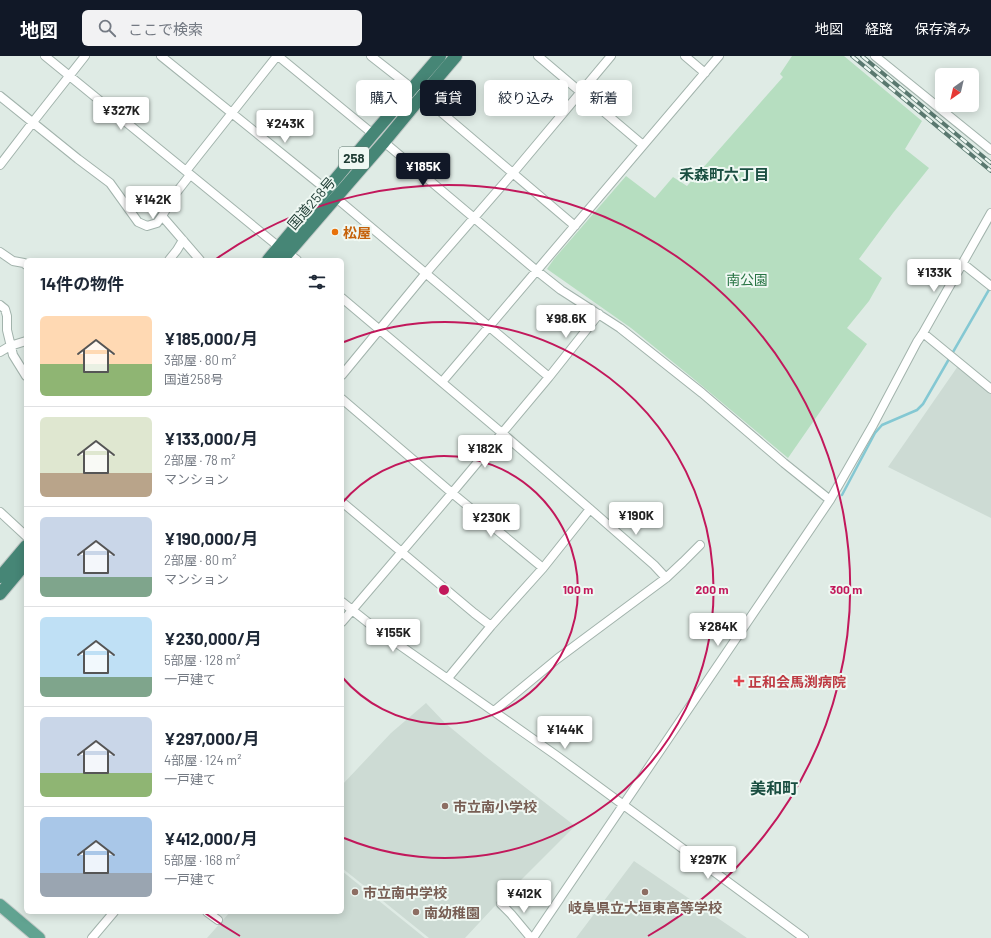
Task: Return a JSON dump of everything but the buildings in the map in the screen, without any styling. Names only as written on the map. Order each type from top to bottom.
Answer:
[{"type":"highway","name":"国道258号","points":[[331,194],[384,142],[440,56]]},
{"type":"highway","name":"国道258号","points":[[275,258],[286,255],[373,134],[456,56]]},
{"type":"highway","points":[[0,577],[24,548]]},
{"type":"highway","points":[[0,594],[24,565]]},
{"type":"main road","points":[[0,905],[39,938]]},
{"type":"street","points":[[45,56],[286,255]]},
{"type":"street","points":[[0,165],[32,122],[85,56]]},
{"type":"street","points":[[161,56],[331,194],[549,377]]},
{"type":"street","points":[[0,96],[110,183],[138,222],[147,226],[157,223],[188,173],[232,113],[278,56],[373,134]]},
{"type":"street","points":[[371,56],[417,92],[575,226]]},
{"type":"street","points":[[538,56],[576,88]]},
{"type":"street","points":[[591,80],[611,56]]},
{"type":"street","points":[[685,56],[705,73]]},
{"type":"street","points":[[442,382],[719,56]]},
{"type":"street","points":[[875,56],[991,150]]},
{"type":"street","points":[[344,373],[426,273],[576,98]]},
{"type":"street","points":[[610,116],[644,145]]},
{"type":"street","points":[[384,142],[537,271],[561,290],[620,328],[702,393],[830,500]]},
{"type":"street","points":[[501,904],[532,938],[830,500],[991,212]]},
{"type":"street","points":[[162,216],[198,258]]},
{"type":"street","points":[[171,258],[183,240]]},
{"type":"street","points":[[0,252],[13,261],[24,263]]},
{"type":"street","points":[[962,263],[989,285]]},
{"type":"street","points":[[344,300],[590,509],[654,565],[666,578]]},
{"type":"street","points":[[0,305],[5,309],[7,316],[7,330],[13,355],[24,373]]},
{"type":"street","points":[[344,619],[549,377],[599,314]]},
{"type":"street","points":[[923,333],[991,389]]},
{"type":"street","points":[[0,352],[10,346],[24,342]]},
{"type":"street","points":[[344,401],[542,568]]},
{"type":"street","points":[[344,504],[491,626]]},
{"type":"street","points":[[448,678],[542,568],[590,509]]},
{"type":"street","points":[[0,512],[24,534]]},
{"type":"street","points":[[494,711],[557,659],[666,578],[700,545]]},
{"type":"street","points":[[344,604],[494,711],[804,938]]},
{"type":"street","points":[[92,938],[112,914]]},
{"type":"street","points":[[210,914],[218,920]]},
{"type":"shaded area","points":[[958,366],[991,393],[991,518],[888,467]]},
{"type":"shaded area","name":"市立南小学校","points":[[426,703],[445,723],[575,826],[465,938],[429,938],[344,870],[344,783],[391,733]]},
{"type":"shaded area","name":"岐阜県立大垣東高等学校","points":[[634,861],[747,938],[576,938]]},
{"type":"shaded area","name":"市立南中学校","points":[[344,873],[425,938],[207,938],[228,914],[344,914]]},
{"type":"green space","name":"南公園","points":[[792,56],[844,56],[922,121],[905,149],[929,168],[859,259],[882,278],[869,301],[847,328],[867,344],[788,458],[631,328],[547,269],[626,176],[655,198],[673,177],[687,186],[783,77],[780,74]]},
{"type":"waterway","points":[[842,495],[875,433],[882,425],[917,410],[923,404],[990,288]]},
{"type":"railway","points":[[852,56],[991,171]]},
{"type":"railway","points":[[862,56],[991,163]]},
{"type":"place","name":"松屋","points":[[335,232]]},
{"type":"place","name":"正和会馬渕病院","points":[[739,681]]},
{"type":"place","name":"市立南小学校","points":[[445,806]]},
{"type":"place","name":"市立南中学校","points":[[355,892]]},
{"type":"place","name":"岐阜県立大垣東高等学校","points":[[645,892]]},
{"type":"place","name":"南幼稚園","points":[[416,912]]},
{"type":"district","name":"禾森町六丁目","points":[[724,174]]},
{"type":"district","name":"美和町","points":[[774,787]]}]
